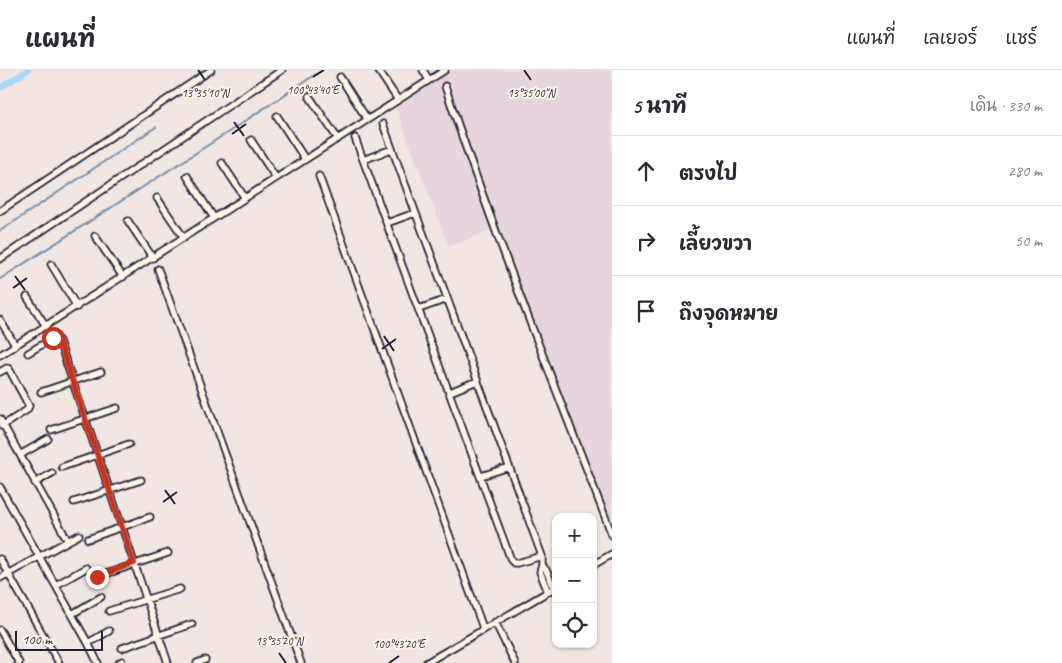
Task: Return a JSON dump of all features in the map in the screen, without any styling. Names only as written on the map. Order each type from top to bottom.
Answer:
[{"type":"street","points":[[0,211],[211,70]]},
{"type":"street","points":[[0,259],[282,70]]},
{"type":"street","points":[[378,70],[398,100]]},
{"type":"street","points":[[423,70],[429,80]]},
{"type":"street","points":[[0,355],[445,70]]},
{"type":"street","points":[[340,77],[368,119]]},
{"type":"street","points":[[445,86],[467,152],[612,535]]},
{"type":"street","points":[[309,96],[338,139]]},
{"type":"street","points":[[277,116],[305,159]]},
{"type":"street","points":[[383,124],[542,556],[540,572],[552,589],[426,663]]},
{"type":"street","points":[[355,138],[511,560],[514,563],[518,563],[542,556]]},
{"type":"street","points":[[251,140],[276,178]]},
{"type":"street","points":[[363,160],[392,149]]},
{"type":"street","points":[[222,163],[245,198]]},
{"type":"street","points":[[187,176],[214,218]]},
{"type":"street","points":[[320,176],[483,628]]},
{"type":"street","points":[[157,198],[184,238]]},
{"type":"street","points":[[387,223],[415,213]]},
{"type":"street","points":[[128,221],[153,258]]},
{"type":"street","points":[[95,236],[123,277]]},
{"type":"street","points":[[51,264],[77,307]]},
{"type":"street","points":[[158,269],[301,663]]},
{"type":"street","points":[[27,297],[46,326]]},
{"type":"street","points":[[419,309],[447,299]]},
{"type":"street","points":[[0,320],[16,345]]},
{"type":"street","points":[[28,353],[53,338],[59,341],[168,663]]},
{"type":"street","points":[[0,372],[6,368],[9,369],[29,406],[27,410],[1,424],[68,541]]},
{"type":"street","points":[[41,392],[101,372]]},
{"type":"street","points":[[450,392],[477,381]]},
{"type":"street","points":[[51,430],[117,408]]},
{"type":"street","points":[[20,455],[48,439]]},
{"type":"street","points":[[62,466],[129,444]]},
{"type":"street","points":[[481,476],[509,467]]},
{"type":"street","points":[[35,483],[52,473]]},
{"type":"street","points":[[74,502],[141,480]]},
{"type":"street","points":[[0,487],[98,663]]},
{"type":"street","points":[[88,539],[150,518]]},
{"type":"street","points":[[0,578],[79,535]]},
{"type":"street","points":[[97,577],[168,553]]},
{"type":"street","points":[[597,563],[612,554]]},
{"type":"street","points":[[0,559],[59,663]]},
{"type":"street","points":[[56,586],[86,568]]},
{"type":"street","points":[[110,612],[180,589]]},
{"type":"street","points":[[72,614],[101,598]]},
{"type":"street","points":[[495,622],[515,663]]},
{"type":"street","points":[[122,648],[192,624]]},
{"type":"street","points":[[0,630],[19,663]]},
{"type":"street","points":[[88,643],[109,631]]},
{"type":"street","points":[[197,663],[205,660]]},
{"type":"shaded area","points":[[453,70],[612,70],[612,542],[495,228],[449,247],[395,106]]},
{"type":"waterway","points":[[0,88],[28,70]]},
{"type":"waterway","points":[[0,279],[322,70]]},
{"type":"waterway","points":[[0,231],[156,127]]},
{"type":"route","points":[[53,338],[59,341],[134,563],[97,577]]}]
